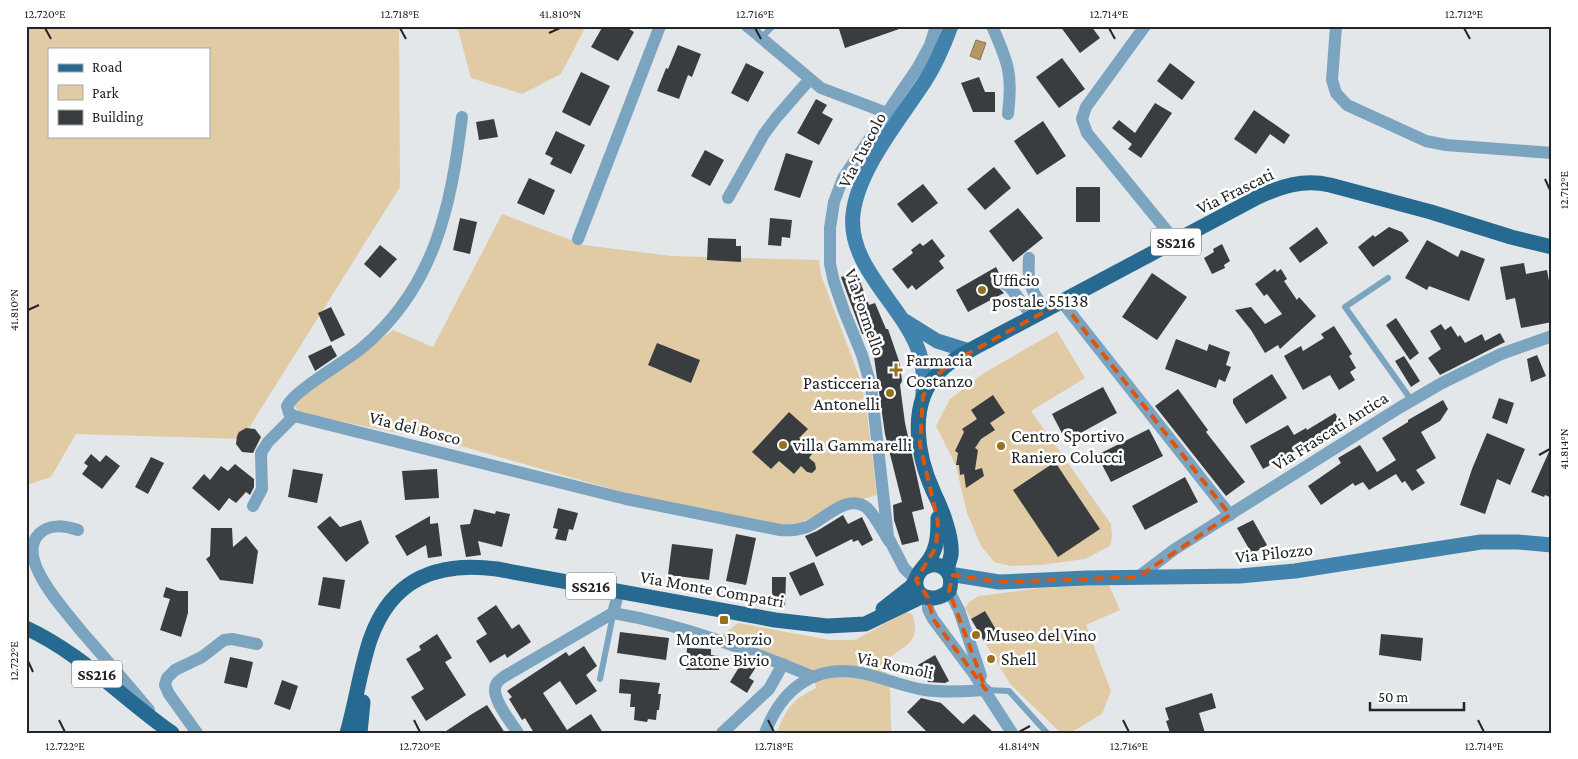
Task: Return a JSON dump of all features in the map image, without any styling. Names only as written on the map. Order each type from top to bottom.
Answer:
[{"type":"main road","name":"Via Tuscolo","points":[[904,320],[884,295],[867,267],[856,240],[853,215],[863,182],[872,164],[884,141],[932,70],[951,26]]},
{"type":"main road","name":"Via Frascati","points":[[949,580],[951,555],[949,537],[942,511],[924,464],[920,445],[919,417],[923,396],[931,382],[940,371],[969,351],[1270,191],[1292,184],[1315,182],[1420,209],[1511,238],[1552,247]]},
{"type":"main road","points":[[904,320],[936,340],[969,351]]},
{"type":"main road","points":[[904,320],[915,341],[922,362],[923,396]]},
{"type":"main road","name":"Via Frascati","points":[[918,575],[931,558],[938,539],[937,507],[934,492]]},
{"type":"main road","name":"Via Pilozzo","points":[[949,580],[998,582],[1138,577],[1229,577],[1273,574],[1481,542],[1518,542],[1552,545]]},
{"type":"main road","points":[[931,565],[937,565],[949,580],[938,598],[926,597],[917,589],[918,575],[931,565]]},
{"type":"main road","name":"Via Monte Compatri","points":[[347,733],[367,648],[377,622],[392,598],[412,582],[441,569],[491,568],[790,622],[827,626],[865,624],[926,597]]},
{"type":"main road","name":"SS216","points":[[853,626],[892,603],[911,587],[918,575]]},
{"type":"main road","name":"SS216","points":[[26,628],[79,660],[166,731]]},
{"type":"main road","name":"Via Monte Compatri","points":[[360,733],[367,648]]},
{"type":"street","points":[[578,239],[660,26]]},
{"type":"street","points":[[747,26],[809,80],[831,93],[887,112]]},
{"type":"street","points":[[992,26],[1006,58],[1010,73],[1011,94],[1008,114]]},
{"type":"street","points":[[1145,26],[1086,107],[1082,119],[1087,133],[1176,242]]},
{"type":"street","points":[[1336,26],[1332,80],[1336,93],[1347,105],[1426,141],[1446,145],[1552,153]]},
{"type":"street","name":"Via Formello","points":[[888,539],[871,386],[862,355],[834,282],[830,264],[829,241],[834,202],[843,178],[918,67],[934,29]]},
{"type":"street","points":[[728,198],[764,134],[809,80]]},
{"type":"street","points":[[254,506],[262,488],[261,453],[268,442],[294,416],[288,411],[287,406],[290,401],[301,391],[351,356],[380,331],[401,306],[423,272],[436,242],[446,210],[462,116]]},
{"type":"street","points":[[1029,258],[1030,284],[1039,314]]},
{"type":"street","points":[[1005,284],[1039,314]]},
{"type":"street","points":[[1062,302],[1230,515]]},
{"type":"street","name":"Via Frascati Antica","points":[[1138,577],[1175,549],[1412,401],[1491,358],[1552,336]]},
{"type":"street","name":"Via del Bosco","points":[[294,416],[617,497],[780,530],[793,531],[809,526],[835,509],[848,504],[859,504],[864,506],[875,519],[908,573],[918,575]]},
{"type":"street","points":[[78,530],[58,526],[45,530],[38,535],[33,543],[32,554],[39,573],[58,602],[166,731]]},
{"type":"street","points":[[949,580],[986,690]]},
{"type":"street","points":[[613,613],[619,591]]},
{"type":"street","points":[[926,597],[928,609],[933,619],[986,690],[1012,733]]},
{"type":"street","points":[[518,733],[496,699],[495,686],[505,676],[613,613],[685,629],[814,677]]},
{"type":"street","points":[[197,733],[169,694],[165,685],[167,678],[175,670],[202,657],[224,640],[232,639],[257,644]]},
{"type":"street","points":[[722,733],[769,689],[783,664]]},
{"type":"street","name":"Via Romoli","points":[[765,733],[774,712],[797,685],[814,677],[828,674],[849,672],[865,674],[924,690],[940,692],[986,690]]},
{"type":"lane","points":[[761,38],[773,26]]},
{"type":"lane","points":[[1388,278],[1345,307],[1412,401]]},
{"type":"lane","points":[[600,678],[613,613]]},
{"type":"lane","points":[[986,690],[1009,691],[1047,733]]},
{"type":"highlighted area","points":[[1062,302],[1230,515],[1138,577],[999,582],[953,575],[949,591],[986,690],[933,619],[928,598],[916,580],[936,547],[938,522],[920,445],[923,396],[937,375],[951,363]]},
{"type":"green space","points":[[26,26],[399,26],[400,187],[242,439],[76,434],[51,477],[26,485]]},
{"type":"green space","points":[[457,26],[586,26],[561,74],[522,94],[471,78]]},
{"type":"green space","points":[[502,214],[584,245],[671,256],[819,260],[821,275],[860,379],[866,406],[877,495],[795,524],[771,524],[654,501],[457,445],[300,413],[294,406],[297,400],[393,330],[433,347]]},
{"type":"green space","name":"Centro Sportivo Raniero Colucci","points":[[1057,331],[1085,378],[1031,411],[1111,524],[1112,536],[1110,546],[1085,559],[1041,565],[1011,566],[994,562],[981,546],[967,513],[956,466],[936,426],[950,399],[984,373]]},
{"type":"green space","points":[[1109,585],[1120,610],[1086,625],[1111,691],[1102,714],[1070,733],[1061,733],[1010,684],[984,641],[998,633],[985,611],[971,619],[965,608],[969,602],[979,596],[1040,588]]},
{"type":"green space","points":[[906,612],[912,614],[915,626],[914,635],[905,646],[888,660],[886,667],[890,690],[892,733],[777,733],[787,711],[795,701],[816,688],[814,677],[717,639],[738,623],[830,640],[855,640]]},
{"type":"shaded area","points":[[976,40],[986,43],[980,60],[970,56]]},
{"type":"building","points":[[603,26],[624,26],[634,32],[618,61],[591,47]]},
{"type":"building","points":[[845,26],[901,26],[902,28],[845,48],[839,29]]},
{"type":"building","points":[[1060,26],[1091,26],[1100,38],[1080,53]]},
{"type":"building","points":[[678,45],[701,54],[692,77],[688,75],[679,99],[657,91]]},
{"type":"building","points":[[1062,58],[1085,89],[1059,108],[1036,77]]},
{"type":"building","points":[[746,63],[764,72],[748,102],[731,93]]},
{"type":"building","points":[[1170,63],[1195,82],[1182,100],[1157,81]]},
{"type":"building","points":[[581,72],[610,86],[590,126],[562,112]]},
{"type":"building","points":[[979,77],[985,92],[995,92],[995,112],[973,112],[961,83]]},
{"type":"building","points":[[816,99],[827,105],[822,113],[833,119],[819,145],[797,133]]},
{"type":"building","points":[[1155,103],[1172,113],[1141,158],[1128,149],[1132,144],[1112,128],[1119,120],[1135,133]]},
{"type":"building","points":[[1254,110],[1290,135],[1284,144],[1270,134],[1256,154],[1234,139]]},
{"type":"building","points":[[494,119],[498,137],[479,140],[476,122]]},
{"type":"building","points":[[1043,121],[1066,156],[1037,175],[1014,141]]},
{"type":"building","points":[[556,131],[585,145],[571,174],[550,164],[553,158],[545,154]]},
{"type":"building","points":[[705,150],[724,160],[710,186],[691,176]]},
{"type":"building","points":[[786,153],[813,161],[800,198],[774,190]]},
{"type":"building","points":[[994,167],[1011,188],[985,210],[967,189]]},
{"type":"building","points":[[529,178],[555,190],[544,215],[517,203]]},
{"type":"building","points":[[923,184],[938,203],[912,223],[897,204]]},
{"type":"building","points":[[1076,187],[1100,187],[1100,222],[1076,222]]},
{"type":"building","points":[[1018,208],[1043,238],[1013,262],[989,231]]},
{"type":"building","points":[[460,218],[477,222],[470,254],[453,250]]},
{"type":"building","points":[[770,218],[792,220],[790,238],[782,237],[781,246],[768,245]]},
{"type":"building","points":[[1317,227],[1328,243],[1300,263],[1289,248]]},
{"type":"building","points":[[1389,227],[1402,232],[1409,241],[1373,267],[1358,247],[1373,235],[1375,237]]},
{"type":"building","points":[[708,238],[736,239],[736,246],[741,246],[741,262],[707,260]]},
{"type":"building","points":[[932,239],[945,256],[939,261],[944,268],[916,290],[912,285],[908,289],[892,269],[913,253],[911,250],[920,243],[923,246]]},
{"type":"building","points":[[1427,240],[1458,257],[1461,250],[1485,259],[1469,301],[1429,286],[1427,290],[1405,278]]},
{"type":"building","points":[[1222,244],[1230,261],[1224,265],[1225,268],[1212,274],[1204,258],[1214,252],[1213,249]]},
{"type":"building","points":[[380,245],[397,259],[380,278],[364,264]]},
{"type":"building","points":[[1524,263],[1526,274],[1547,270],[1552,297],[1552,322],[1521,328],[1515,298],[1506,300],[1500,267]]},
{"type":"building","name":"Ufficio postale 55138","points":[[996,267],[1001,277],[998,280],[998,287],[1004,293],[968,312],[956,290]]},
{"type":"building","points":[[1275,269],[1277,272],[1281,269],[1287,279],[1284,281],[1297,300],[1299,297],[1316,316],[1280,349],[1278,345],[1265,353],[1251,330],[1235,310],[1251,307],[1265,324],[1282,314],[1267,294],[1264,296],[1255,284]]},
{"type":"building","points":[[856,271],[869,305],[875,303],[886,329],[888,329],[900,364],[902,381],[900,385],[905,423],[924,509],[912,512],[919,541],[902,545],[894,520],[893,505],[902,502],[885,434],[874,357],[864,334],[862,334],[841,277]]},
{"type":"building","points":[[1152,273],[1187,297],[1157,340],[1122,317]]},
{"type":"building","points":[[331,307],[345,335],[331,342],[318,313]]},
{"type":"building","points":[[1396,318],[1419,353],[1410,360],[1386,325]]},
{"type":"building","points":[[1441,324],[1445,330],[1451,326],[1458,337],[1460,335],[1465,343],[1482,334],[1485,341],[1500,333],[1505,342],[1440,375],[1428,358],[1441,349],[1430,331]]},
{"type":"building","points":[[1334,326],[1352,354],[1349,356],[1356,368],[1350,372],[1355,380],[1339,390],[1330,375],[1303,390],[1284,356],[1301,346],[1303,351],[1324,338],[1321,334]]},
{"type":"building","points":[[1176,339],[1207,351],[1209,344],[1230,352],[1226,365],[1231,367],[1225,382],[1219,379],[1216,388],[1165,369]]},
{"type":"building","points":[[657,343],[700,360],[691,383],[648,365]]},
{"type":"building","points":[[331,345],[337,356],[315,371],[308,356]]},
{"type":"building","points":[[1537,355],[1546,376],[1531,382],[1527,359]]},
{"type":"building","points":[[1404,356],[1420,381],[1411,387],[1395,361]]},
{"type":"building","points":[[1272,374],[1287,398],[1246,424],[1233,403],[1233,399]]},
{"type":"building","points":[[1103,387],[1117,413],[1066,441],[1052,414]]},
{"type":"building","points":[[1178,389],[1208,430],[1206,432],[1245,482],[1226,496],[1155,406]]},
{"type":"building","points":[[993,395],[1005,413],[990,423],[995,430],[981,439],[975,448],[978,450],[975,470],[982,468],[984,476],[966,488],[964,474],[960,475],[959,465],[956,465],[958,453],[955,451],[964,432],[962,429],[977,419],[971,410]]},
{"type":"building","points":[[1499,398],[1514,403],[1507,424],[1492,418]]},
{"type":"building","points":[[1443,400],[1448,409],[1440,421],[1421,432],[1436,458],[1416,470],[1425,483],[1412,491],[1405,481],[1402,483],[1396,474],[1369,490],[1363,482],[1355,486],[1353,483],[1321,505],[1308,486],[1341,463],[1338,458],[1360,445],[1377,472],[1396,460],[1382,438],[1408,422],[1408,420]]},
{"type":"building","name":"villa Gammarelli","points":[[789,412],[808,429],[799,438],[814,451],[809,458],[815,463],[816,469],[812,473],[807,472],[801,466],[794,474],[779,461],[771,469],[752,452]]},
{"type":"building","points":[[1335,413],[1342,426],[1333,431],[1335,434],[1325,440],[1326,442],[1317,448],[1313,441],[1263,469],[1250,446],[1288,425],[1294,435],[1306,428],[1307,430]]},
{"type":"building","points":[[246,428],[255,429],[261,437],[253,453],[242,452],[236,444],[239,432]]},
{"type":"building","points":[[1149,429],[1163,456],[1111,482],[1097,455]]},
{"type":"building","points":[[1487,433],[1525,449],[1510,485],[1497,479],[1485,514],[1460,505]]},
{"type":"building","points":[[1552,445],[1552,498],[1531,492]]},
{"type":"building","points":[[91,454],[100,462],[106,455],[120,466],[102,489],[82,474],[88,466],[84,463]]},
{"type":"building","points":[[151,457],[164,463],[148,494],[135,487]]},
{"type":"building","points":[[1055,462],[1100,529],[1058,557],[1013,490]]},
{"type":"building","points":[[235,464],[254,479],[254,487],[250,495],[246,492],[236,503],[229,498],[219,511],[192,488],[204,474],[210,480],[221,466],[228,471]]},
{"type":"building","points":[[293,469],[323,474],[317,503],[288,497]]},
{"type":"building","points":[[437,469],[439,498],[405,500],[402,471]]},
{"type":"building","points":[[1185,477],[1198,502],[1145,530],[1132,506]]},
{"type":"building","points":[[558,508],[578,513],[573,530],[569,529],[566,541],[555,539],[558,529],[553,528]]},
{"type":"building","points":[[474,509],[495,514],[496,511],[510,514],[502,547],[478,541],[481,555],[466,557],[460,525],[470,524]]},
{"type":"building","points":[[843,515],[848,524],[862,517],[873,540],[862,546],[858,540],[853,542],[852,539],[816,557],[805,536]]},
{"type":"building","points":[[330,516],[340,527],[361,520],[369,543],[346,562],[317,527]]},
{"type":"building","points":[[430,516],[430,524],[438,523],[442,556],[428,558],[426,545],[407,556],[395,536]]},
{"type":"building","points":[[1253,520],[1267,545],[1252,554],[1237,528]]},
{"type":"building","points":[[211,528],[232,528],[233,547],[246,536],[258,551],[253,584],[220,580],[206,559],[210,556]]},
{"type":"building","points":[[736,534],[756,538],[746,585],[726,581]]},
{"type":"building","points":[[672,544],[713,549],[709,580],[668,575]]},
{"type":"building","points":[[814,562],[824,585],[800,596],[789,573]]},
{"type":"building","points":[[323,577],[345,580],[340,609],[318,605]]},
{"type":"building","points":[[772,577],[786,577],[785,607],[772,607]]},
{"type":"building","points":[[166,587],[178,591],[188,591],[188,613],[181,637],[160,630],[170,599],[163,597]]},
{"type":"building","points":[[496,605],[512,629],[519,624],[531,642],[507,658],[505,654],[490,663],[476,641],[487,634],[477,618]]},
{"type":"building","points":[[985,611],[998,633],[984,641],[971,619]]},
{"type":"building","points":[[620,632],[669,638],[666,660],[617,653]]},
{"type":"building","points":[[437,634],[452,658],[445,662],[466,695],[426,721],[411,697],[424,689],[406,659],[421,650],[419,646]]},
{"type":"building","points":[[1381,634],[1423,638],[1421,661],[1379,655]]},
{"type":"building","points":[[584,646],[597,666],[586,675],[597,691],[576,705],[560,681],[543,693],[567,730],[591,714],[603,733],[534,733],[525,718],[522,720],[509,699],[512,697],[507,691],[566,652],[569,656]]},
{"type":"building","points":[[687,648],[711,649],[711,655],[720,656],[719,670],[686,670]]},
{"type":"building","points":[[935,655],[949,681],[945,683],[928,682],[918,665]]},
{"type":"building","points":[[230,657],[253,662],[247,688],[224,683]]},
{"type":"building","points":[[744,659],[756,667],[749,678],[754,681],[747,693],[730,682]]},
{"type":"building","points":[[620,679],[660,683],[658,694],[661,694],[656,720],[648,719],[647,722],[634,720],[635,707],[630,707],[631,694],[619,693]]},
{"type":"building","points":[[282,680],[298,686],[290,710],[274,704]]},
{"type":"building","points":[[1212,693],[1216,708],[1199,713],[1205,733],[1170,733],[1166,721],[1169,720],[1165,708]]},
{"type":"building","points":[[921,698],[941,703],[963,724],[974,714],[994,733],[928,733],[907,712]]},
{"type":"building","points":[[487,705],[505,733],[443,733],[472,714]]},
{"type":"place","name":"Ufficio postale 55138","points":[[982,290]]},
{"type":"place","name":"Farmacia Costanzo","points":[[896,370]]},
{"type":"place","name":"Pasticceria Antonelli","points":[[890,393]]},
{"type":"place","name":"villa Gammarelli","points":[[783,445]]},
{"type":"place","name":"Centro Sportivo Raniero Colucci","points":[[1001,446]]},
{"type":"place","name":"Monte Porzio Catone Bivio","points":[[724,620]]},
{"type":"place","name":"Museo del Vino","points":[[976,635]]},
{"type":"place","name":"Shell","points":[[991,659]]}]
